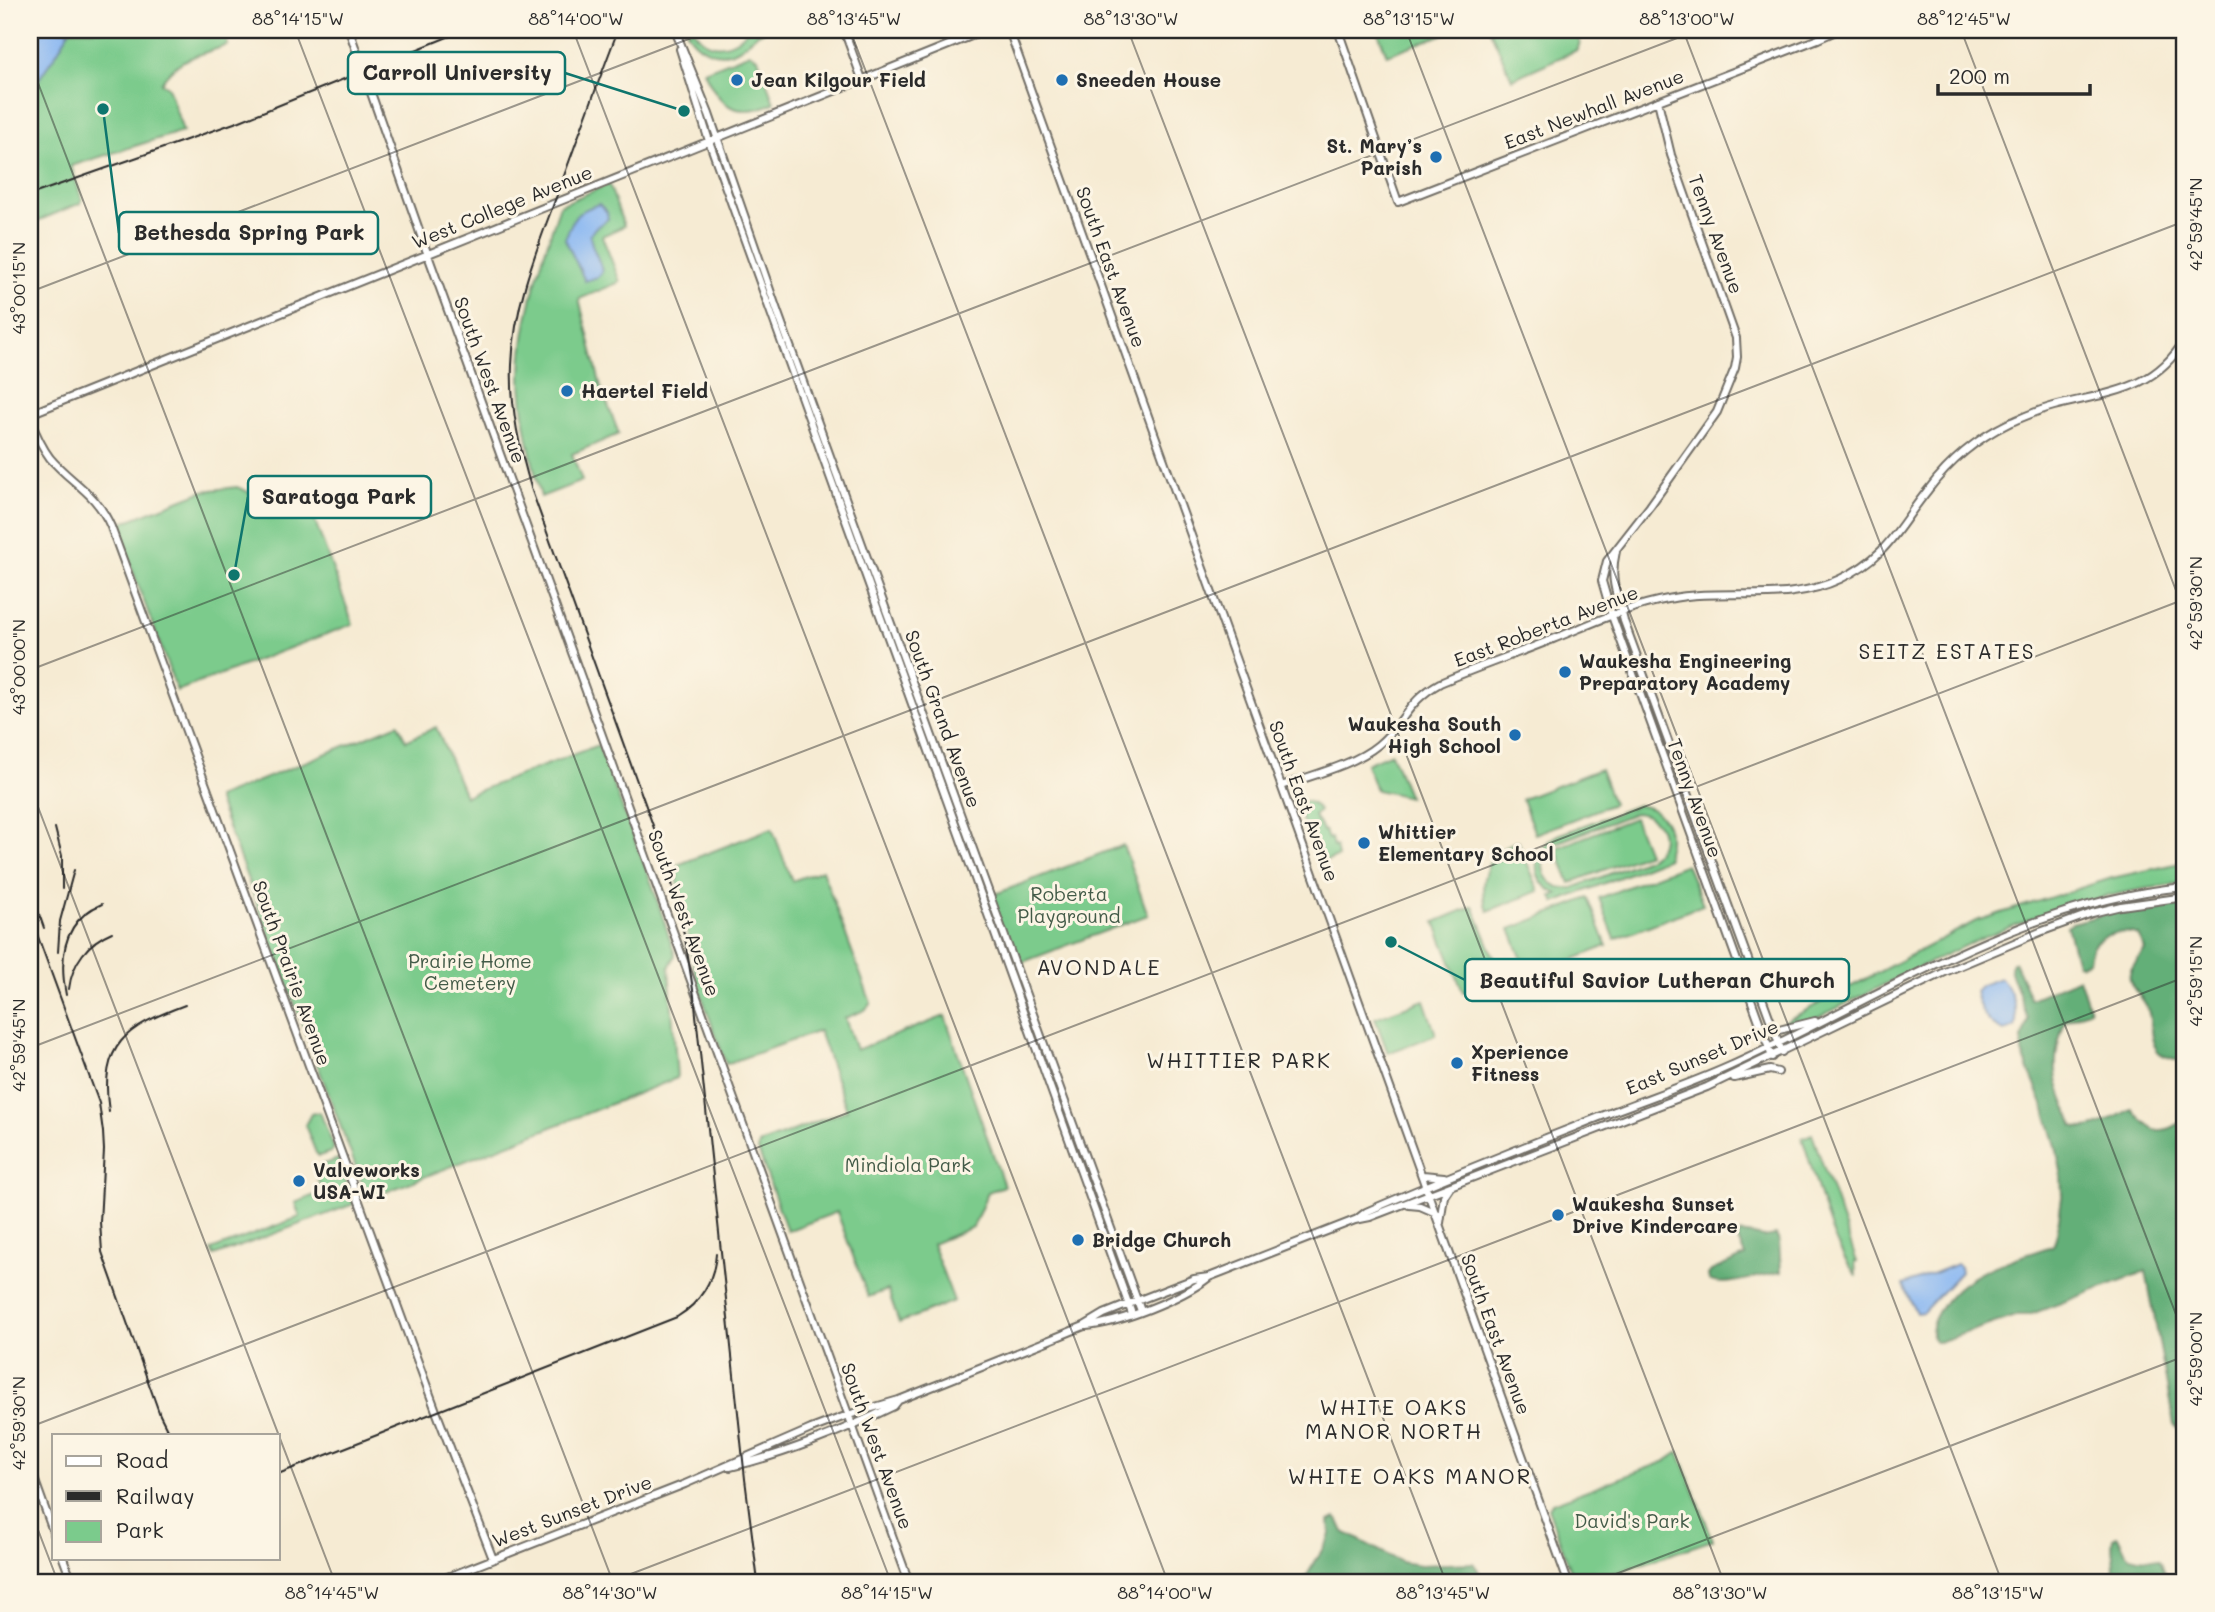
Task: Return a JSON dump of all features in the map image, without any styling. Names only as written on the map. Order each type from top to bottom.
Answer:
[{"type":"street","name":"South West Avenue","points":[[349,30],[909,1582]]},
{"type":"street","points":[[844,30],[862,79]]},
{"type":"street","name":"West College Avenue","points":[[30,416],[986,30]]},
{"type":"street","name":"South East Avenue","points":[[1009,30],[1568,1582]]},
{"type":"street","name":"East Newhall Avenue","points":[[1338,30],[1398,202],[1838,30]]},
{"type":"street","name":"South Grand Avenue","points":[[677,33],[1142,1311]]},
{"type":"street","name":"South Grand Avenue","points":[[677,33],[709,141],[1132,1314]]},
{"type":"street","name":"Tenny Avenue","points":[[1658,102],[1671,155],[1736,338],[1737,357],[1730,384],[1717,412],[1607,561],[1602,581],[1773,1057]]},
{"type":"street","name":"East Roberta Avenue","points":[[1282,786],[1370,751],[1388,736],[1415,701],[1432,687],[1622,611],[1684,596],[1788,594],[1841,578],[1881,552],[1940,476],[1984,438],[2007,424],[2041,410],[2134,386],[2162,368],[2185,339]]},
{"type":"street","name":"South Prairie Avenue","points":[[30,416],[46,452],[94,499],[111,527],[493,1559]]},
{"type":"street","name":"Tenny Avenue","points":[[1616,551],[1612,581],[1782,1052]]},
{"type":"street","name":"East Sunset Drive","points":[[1427,1187],[1712,1073],[2001,936],[2078,907],[2127,895],[2185,887]]},
{"type":"street","name":"East Sunset Drive","points":[[1430,1195],[1725,1079],[1945,972],[2040,932],[2092,913],[2147,901],[2185,897]]},
{"type":"street","points":[[1940,963],[1945,972]]},
{"type":"street","points":[[1775,1031],[1823,1020]]},
{"type":"street","points":[[1725,1079],[1770,1070],[1778,1072]]},
{"type":"street","points":[[1423,1175],[1453,1176]]},
{"type":"street","name":"West Sunset Drive","points":[[1355,1220],[1366,1212],[1427,1187]]},
{"type":"street","points":[[1440,1225],[1444,1196],[1450,1187]]},
{"type":"street","name":"West Sunset Drive","points":[[435,1582],[722,1469],[848,1415],[899,1400],[1084,1326],[1104,1314],[1138,1300],[1194,1279],[1209,1277],[1355,1220],[1430,1195]]},
{"type":"street","points":[[1393,1209],[1418,1205],[1436,1213]]},
{"type":"street","name":"West Sunset Drive","points":[[1084,1326],[1108,1324],[1142,1311],[1197,1287],[1209,1277]]},
{"type":"street","name":"West Sunset Drive","points":[[722,1469],[754,1461],[852,1425],[894,1406],[899,1400]]},
{"type":"street","points":[[30,1467],[52,1528]]},
{"type":"street","points":[[64,1560],[72,1582]]},
{"type":"green space","points":[[30,30],[223,30],[228,45],[182,62],[167,74],[161,83],[168,87],[183,131],[71,166],[81,203],[30,224]]},
{"type":"green space","points":[[686,30],[694,30],[699,37],[713,45],[735,41],[747,30],[764,31],[737,50],[722,54],[708,51],[695,43]]},
{"type":"green space","points":[[1377,30],[1455,30],[1387,55]]},
{"type":"green space","points":[[1490,30],[1575,30],[1580,43],[1577,50],[1512,79]]},
{"type":"green space","name":"Jean Kilgour Field","points":[[750,53],[758,58],[774,103],[761,108],[739,110],[723,101],[704,71]]},
{"type":"green space","points":[[609,184],[624,226],[602,236],[620,282],[579,299],[601,387],[619,434],[572,454],[582,481],[541,497],[527,436],[521,389],[522,352],[529,309],[560,205]]},
{"type":"green space","points":[[299,478],[353,624],[177,691],[116,525],[203,491],[237,487],[255,495]]},
{"type":"green space","name":"Prairie Home Cemetery","points":[[398,724],[406,741],[436,727],[465,796],[598,745],[653,887],[675,955],[669,968],[677,1078],[368,1199],[217,798]]},
{"type":"green space","points":[[1391,753],[1409,797],[1376,790],[1366,764]]},
{"type":"green space","points":[[1600,769],[1613,804],[1535,834],[1522,799]]},
{"type":"green space","points":[[1296,803],[1312,803],[1318,809],[1314,816],[1328,839],[1331,838],[1333,847],[1336,846],[1338,857],[1318,863]]},
{"type":"green space","points":[[1638,805],[1651,809],[1665,821],[1669,834],[1668,858],[1555,903],[1552,896],[1558,894],[1542,882],[1537,865],[1542,848],[1558,835]],"holes":[[[1635,813],[1644,815],[1657,824],[1662,837],[1661,844],[1650,858],[1573,888],[1563,888],[1548,880],[1544,873],[1544,857],[1556,843]]]},
{"type":"green space","points":[[1634,818],[1648,853],[1570,883],[1556,848]]},
{"type":"green space","name":"Mindiola Park","points":[[772,828],[792,881],[822,870],[871,1003],[865,1010],[845,1018],[856,1050],[945,1016],[1004,1186],[988,1192],[973,1227],[932,1244],[954,1301],[899,1323],[888,1290],[868,1297],[837,1212],[787,1231],[758,1150],[762,1143],[847,1110],[819,1031],[726,1064],[697,983],[675,866]]},
{"type":"green space","points":[[1518,841],[1539,891],[1488,911],[1483,889],[1487,869],[1499,852]]},
{"type":"green space","name":"Roberta Playground","points":[[1123,845],[1148,915],[1015,965],[990,896]]},
{"type":"green space","points":[[2185,862],[2185,884],[2136,890],[2041,916],[1950,953],[1817,1018],[1778,1028],[1776,1026],[1976,921],[2112,878]]},
{"type":"green space","points":[[1686,864],[1703,905],[1615,939],[1599,898]]},
{"type":"green space","points":[[1588,898],[1607,946],[1529,977],[1510,929]]},
{"type":"green space","points":[[2185,901],[2185,1065],[2157,1050],[2152,1040],[2147,1007],[2131,983],[2131,970],[2145,949],[2138,935],[2121,932],[2103,937],[2093,946],[2089,961],[2081,965],[2077,964],[2067,926],[2125,909]]},
{"type":"green space","points":[[1473,906],[1502,977],[1463,992],[1435,922]]},
{"type":"green space","points":[[2012,962],[2031,999],[2079,978],[2090,1010],[2065,1021],[2056,1063],[2059,1086],[2074,1126],[2096,1126],[2132,1109],[2150,1127],[2156,1129],[2169,1129],[2185,1119],[2185,1437],[2174,1424],[2146,1271],[2029,1315],[2018,1315],[1939,1342],[1932,1337],[1935,1318],[1956,1289],[1985,1270],[2052,1246],[2057,1233],[2062,1197],[2061,1171],[2045,1109],[2022,1053],[2022,1039],[2028,1019],[2010,968]]},
{"type":"green space","points":[[1424,1000],[1436,1035],[1388,1053],[1375,1018]]},
{"type":"green space","points":[[320,1112],[334,1148],[331,1152],[319,1156],[305,1125],[311,1114]]},
{"type":"green space","points":[[1812,1134],[1857,1262],[1856,1274],[1838,1245],[1824,1209],[1802,1138]]},
{"type":"green space","points":[[338,1159],[354,1204],[214,1256],[211,1250],[300,1217],[295,1203],[322,1192],[314,1168]]},
{"type":"green space","points":[[1741,1233],[1763,1237],[1776,1235],[1779,1241],[1781,1272],[1724,1283],[1709,1280],[1711,1271],[1745,1256],[1737,1237]]},
{"type":"green space","name":"David's Park","points":[[1679,1452],[1713,1540],[1588,1582],[1575,1582],[1548,1508],[1552,1503],[1666,1461]]},
{"type":"green space","points":[[1335,1518],[1344,1532],[1401,1562],[1420,1565],[1473,1563],[1482,1582],[1303,1582],[1328,1540],[1329,1521]]},
{"type":"green space","points":[[2117,1536],[2129,1555],[2160,1561],[2169,1582],[2110,1582],[2114,1570],[2113,1538]]},
{"type":"water","points":[[39,30],[70,30],[30,92],[30,47]]},
{"type":"water","points":[[599,204],[607,212],[608,219],[590,235],[602,272],[598,277],[585,281],[565,239],[576,216]]},
{"type":"water","points":[[2000,978],[2011,993],[2016,1015],[2015,1027],[2005,1031],[1993,1025],[1984,1015],[1975,991],[1981,985]]},
{"type":"water","points":[[1957,1264],[1961,1272],[1923,1312],[1916,1313],[1903,1285]]},
{"type":"railway","points":[[30,195],[240,121],[465,30]]},
{"type":"railway","points":[[618,30],[527,278],[514,343],[514,413],[532,491],[668,867],[685,938],[694,996],[758,1582]]},
{"type":"railway","points":[[55,828],[62,856],[62,889]]},
{"type":"railway","points":[[58,952],[60,921],[74,870]]},
{"type":"railway","points":[[30,888],[44,928]]},
{"type":"railway","points":[[66,995],[63,967],[67,942],[79,920],[102,904]]},
{"type":"railway","points":[[30,915],[99,1103],[104,1150],[100,1222],[102,1252],[160,1415],[170,1434]]},
{"type":"railway","points":[[69,989],[83,954],[96,941],[112,932]]},
{"type":"railway","points":[[109,1112],[108,1070],[121,1041],[147,1021],[185,1005]]},
{"type":"railway","points":[[280,1473],[677,1317],[693,1305],[709,1282],[716,1254]]},
{"type":"place","name":"Jean Kilgour Field","points":[[737,80]]},
{"type":"place","name":"Sneeden House","points":[[1062,80]]},
{"type":"place","name":"Bethesda Spring Park","points":[[103,109]]},
{"type":"place","name":"Carroll University","points":[[684,111]]},
{"type":"place","name":"St. Mary’s Parish","points":[[1436,157]]},
{"type":"place","name":"Haertel Field","points":[[567,391]]},
{"type":"place","name":"Saratoga Park","points":[[234,575]]},
{"type":"place","name":"Waukesha Engineering Preparatory Academy","points":[[1565,672]]},
{"type":"place","name":"Waukesha South High School","points":[[1515,735]]},
{"type":"place","name":"Whittier Elementary School","points":[[1364,843]]},
{"type":"place","name":"Beautiful Savior Lutheran Church","points":[[1391,942]]},
{"type":"place","name":"Xperience Fitness","points":[[1457,1063]]},
{"type":"place","name":"Valveworks USA-WI","points":[[299,1181]]},
{"type":"place","name":"Waukesha Sunset Drive Kindercare","points":[[1558,1215]]},
{"type":"place","name":"Bridge Church","points":[[1078,1240]]},
{"type":"district","name":"SEITZ ESTATES","points":[[1947,652]]},
{"type":"district","name":"AVONDALE","points":[[1099,968]]},
{"type":"district","name":"WHITTIER PARK","points":[[1239,1061]]},
{"type":"district","name":"WHITE OAKS MANOR NORTH","points":[[1394,1420]]},
{"type":"district","name":"WHITE OAKS MANOR","points":[[1410,1477]]}]
